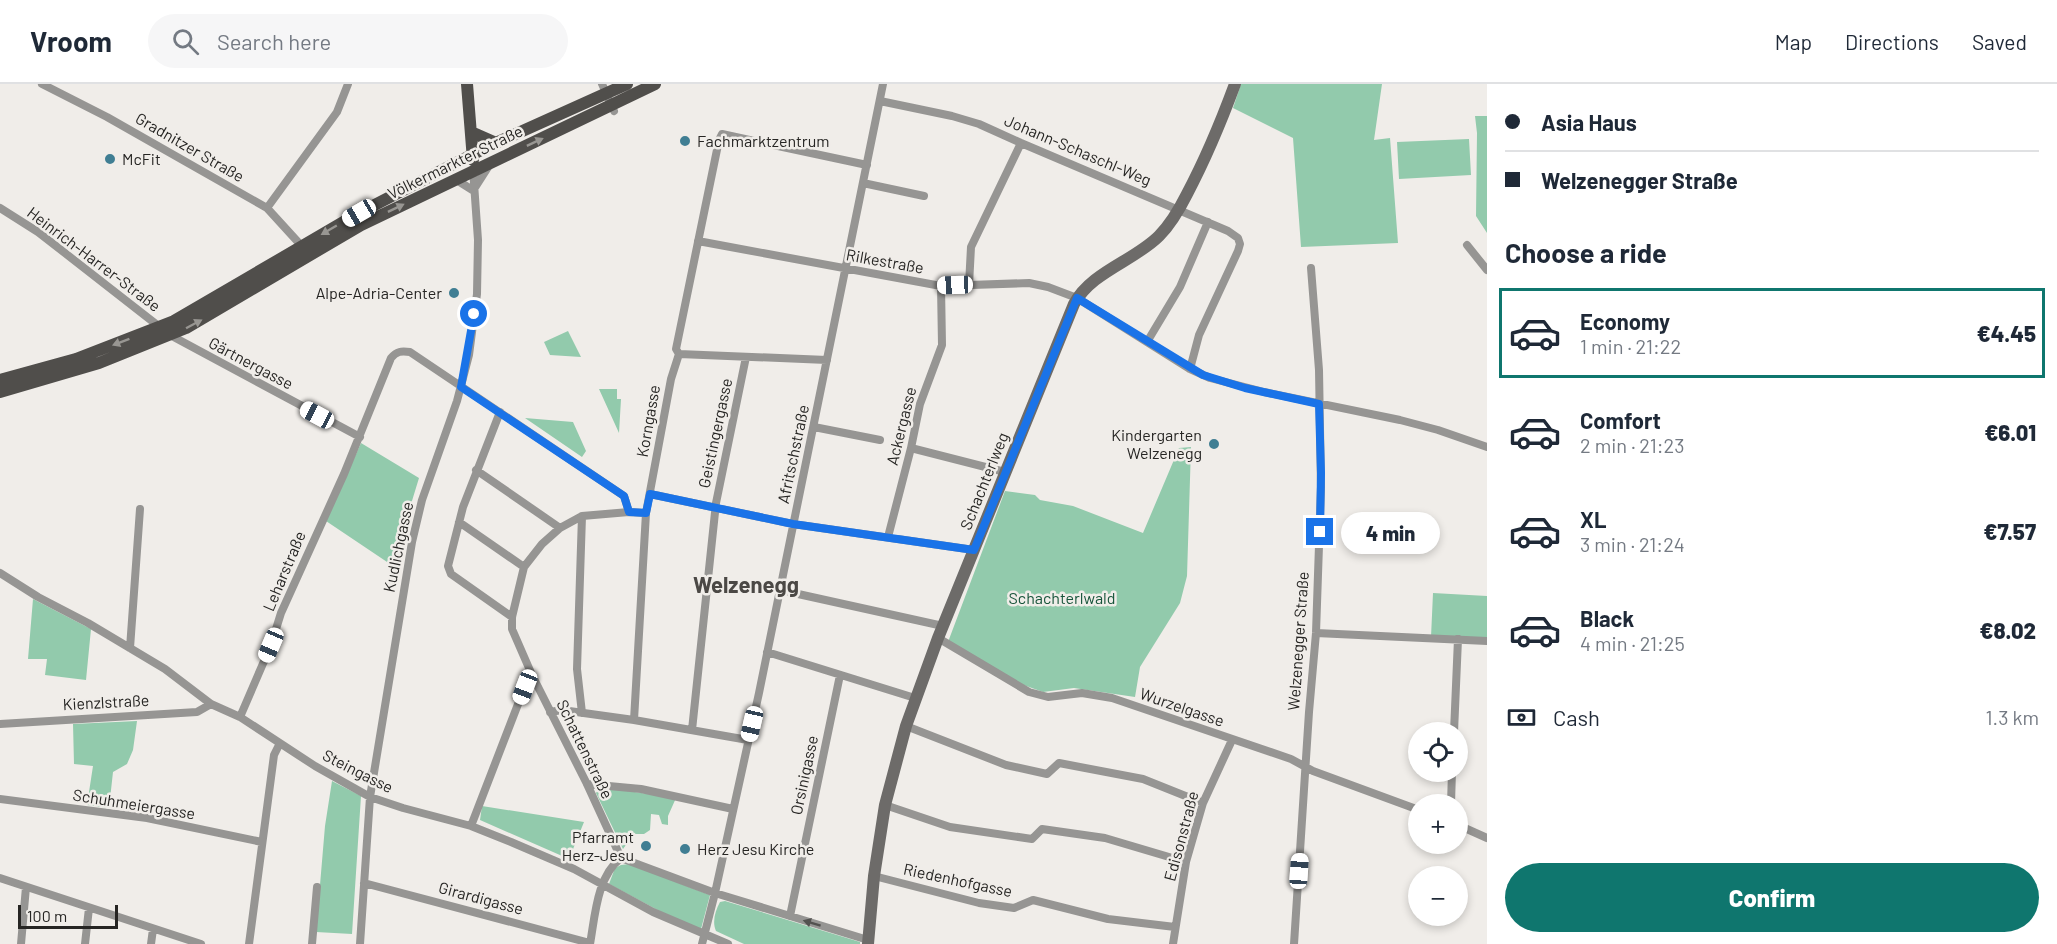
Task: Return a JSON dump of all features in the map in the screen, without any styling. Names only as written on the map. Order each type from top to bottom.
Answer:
[{"type":"main road","points":[[467,84],[473,162]]},
{"type":"main road","name":"Völkermarkter Straße","points":[[0,392],[217,311],[359,213],[496,143],[609,95],[654,84]]},
{"type":"main road","name":"Völkermarkter Straße","points":[[304,251],[491,162],[609,95]]},
{"type":"main road","points":[[471,134],[496,143]]},
{"type":"main road","points":[[455,164],[471,134]]},
{"type":"main road","points":[[455,164],[491,162]]},
{"type":"main road","name":"Völkermarkter Straße","points":[[0,380],[41,375]]},
{"type":"street","name":"Gradnitzer Straße","points":[[42,84],[107,117],[267,208],[304,251]]},
{"type":"street","points":[[267,208],[337,112],[348,84]]},
{"type":"street","name":"Afritschstraße","points":[[703,939],[767,652],[883,84]]},
{"type":"street","name":"Schachterlweg","points":[[868,942],[874,876],[885,805],[915,698],[1077,298],[1084,289],[1154,240],[1167,227],[1179,210],[1218,131],[1234,84]]},
{"type":"street","name":"Johann-Schaschl-Weg","points":[[880,101],[979,124],[1208,222],[1238,238],[1240,244],[1199,335],[1190,369]]},
{"type":"street","name":"Korngasse","points":[[634,720],[646,513],[671,379],[679,354],[676,349],[722,134],[867,165]]},
{"type":"street","points":[[969,285],[971,247],[1021,143]]},
{"type":"street","name":"Kudlichgasse","points":[[360,944],[370,797],[412,542],[422,500],[461,387],[477,294],[478,240],[473,162]]},
{"type":"street","points":[[455,179],[474,190],[491,162]]},
{"type":"street","points":[[863,183],[924,196]]},
{"type":"street","name":"Heinrich-Harrer-Straße","points":[[0,208],[38,232],[165,331]]},
{"type":"street","points":[[1147,342],[1180,287],[1208,222]]},
{"type":"street","name":"Rilkestraße","points":[[698,241],[941,286],[1038,284],[1077,298],[1203,375],[1229,384],[1416,424],[1487,447]]},
{"type":"street","points":[[1467,245],[1487,270]]},
{"type":"street","name":"Welzenegger Straße","points":[[1294,944],[1316,633],[1321,473],[1311,268]]},
{"type":"street","name":"Ackergasse","points":[[888,537],[920,404],[942,345],[941,286]]},
{"type":"street","name":"Gärtnergasse","points":[[165,331],[360,437]]},
{"type":"street","points":[[360,437],[391,358],[395,353],[410,352],[624,496],[629,512]]},
{"type":"street","points":[[679,354],[827,360]]},
{"type":"street","name":"Geistingergasse","points":[[692,730],[716,503],[746,357]]},
{"type":"street","points":[[500,412],[476,470],[448,566],[451,574],[512,617]]},
{"type":"street","points":[[814,428],[880,440]]},
{"type":"street","name":"Leharstraße","points":[[240,717],[271,645],[285,604],[360,437]]},
{"type":"street","points":[[911,448],[1005,472]]},
{"type":"street","points":[[476,470],[560,528]]},
{"type":"street","points":[[650,494],[793,524],[974,550]]},
{"type":"street","points":[[130,648],[140,509]]},
{"type":"street","name":"Schattenstraße","points":[[621,858],[513,635],[512,617],[525,567],[542,544],[560,528],[582,516],[646,513]]},
{"type":"street","points":[[582,516],[577,669],[582,712]]},
{"type":"street","points":[[459,522],[525,567]]},
{"type":"street","name":"Steingasse","points":[[0,573],[165,669],[212,704],[240,717],[315,766],[370,797],[471,826],[540,853],[603,884],[703,939],[728,944]]},
{"type":"street","points":[[780,590],[944,626]]},
{"type":"street","points":[[1316,633],[1487,640]]},
{"type":"street","name":"Wurzelgasse","points":[[938,638],[1029,692],[1048,697],[1082,693],[1112,698],[1291,759],[1305,767],[1408,806]]},
{"type":"street","points":[[1454,722],[1458,639]]},
{"type":"street","points":[[767,652],[915,698]]},
{"type":"street","points":[[471,826],[525,687],[532,675]]},
{"type":"street","name":"Orsinigasse","points":[[790,916],[840,675]]},
{"type":"street","name":"Kienzlstraße","points":[[0,724],[197,712],[212,704]]},
{"type":"street","points":[[550,711],[582,712],[748,740]]},
{"type":"street","points":[[906,726],[1006,765],[1047,774],[1059,763],[1143,779],[1203,803]]},
{"type":"street","name":"Edisonstraße","points":[[1173,944],[1186,862],[1203,803],[1232,740]]},
{"type":"street","points":[[249,944],[274,755],[280,744]]},
{"type":"street","points":[[587,784],[640,789],[733,809]]},
{"type":"street","name":"Schuhmeiergasse","points":[[0,800],[147,818],[262,843]]},
{"type":"street","points":[[885,805],[950,827],[1032,839],[1042,829],[1105,838],[1186,862]]},
{"type":"street","points":[[1468,829],[1487,838]]},
{"type":"street","points":[[590,943],[603,884],[613,864],[621,858],[715,893],[868,942]]},
{"type":"street","name":"Riedenhofgasse","points":[[874,876],[979,903],[1014,908],[1033,900],[1108,919],[1175,927]]},
{"type":"street","points":[[0,878],[196,943]]},
{"type":"street","name":"Girardigasse","points":[[364,883],[590,943]]},
{"type":"street","points":[[21,944],[26,887]]},
{"type":"street","points":[[312,944],[317,887]]},
{"type":"street","points":[[85,944],[89,908]]},
{"type":"street","points":[[151,944],[153,929]]},
{"type":"green space","points":[[1241,84],[1382,84],[1374,140],[1390,138],[1398,243],[1301,247],[1293,138],[1233,108]]},
{"type":"green space","points":[[1475,116],[1487,116],[1487,233],[1476,216],[1477,133]]},
{"type":"green space","points":[[1469,139],[1471,175],[1399,179],[1397,142]]},
{"type":"green space","points":[[568,331],[581,357],[550,355],[544,342]]},
{"type":"green space","points":[[599,389],[617,389],[617,399],[621,399],[619,433]]},
{"type":"green space","points":[[525,418],[573,422],[586,451],[582,457]]},
{"type":"green space","points":[[361,443],[419,478],[404,527],[396,568],[326,521]]},
{"type":"green space","name":"Schachterlwald","points":[[1191,447],[1187,576],[1180,603],[1140,667],[1135,697],[1074,688],[1043,692],[1018,683],[948,642],[1005,491],[1035,495],[1040,500],[1073,506],[1143,533],[1179,448]]},
{"type":"green space","points":[[1433,593],[1487,596],[1487,641],[1431,637]]},
{"type":"green space","points":[[33,599],[91,629],[86,680],[45,675],[47,659],[28,659]]},
{"type":"green space","points":[[137,721],[133,750],[127,764],[113,772],[109,808],[87,805],[93,766],[74,764],[73,724]]},
{"type":"green space","points":[[332,781],[361,796],[352,934],[316,932],[325,826]]},
{"type":"green space","points":[[600,787],[676,798],[668,816],[668,825],[662,824],[659,815],[651,814],[650,830],[644,834],[634,834],[623,849],[596,793]]},
{"type":"green space","points":[[482,806],[584,822],[569,859],[480,820]]},
{"type":"green space","points":[[629,864],[710,895],[701,929],[665,914],[609,884],[615,868]]},
{"type":"green space","points":[[725,901],[860,942],[860,944],[744,944],[716,931],[715,913],[720,902]]},
{"type":"place","name":"Fachmarktzentrum","points":[[685,141]]},
{"type":"place","name":"McFit","points":[[110,159]]},
{"type":"place","name":"Alpe-Adria-Center","points":[[454,293]]},
{"type":"place","name":"Kindergarten Welzenegg","points":[[1214,444]]},
{"type":"place","name":"Pfarramt Herz-Jesu","points":[[646,846]]},
{"type":"place","name":"Herz Jesu Kirche","points":[[685,849]]},
{"type":"district","name":"Welzenegg","points":[[746,585]]},
{"type":"route","points":[[474,314],[461,387],[624,496],[629,512],[646,513],[650,494],[793,524],[974,550],[1077,298],[1203,375],[1229,384],[1319,404],[1320,532]]}]
